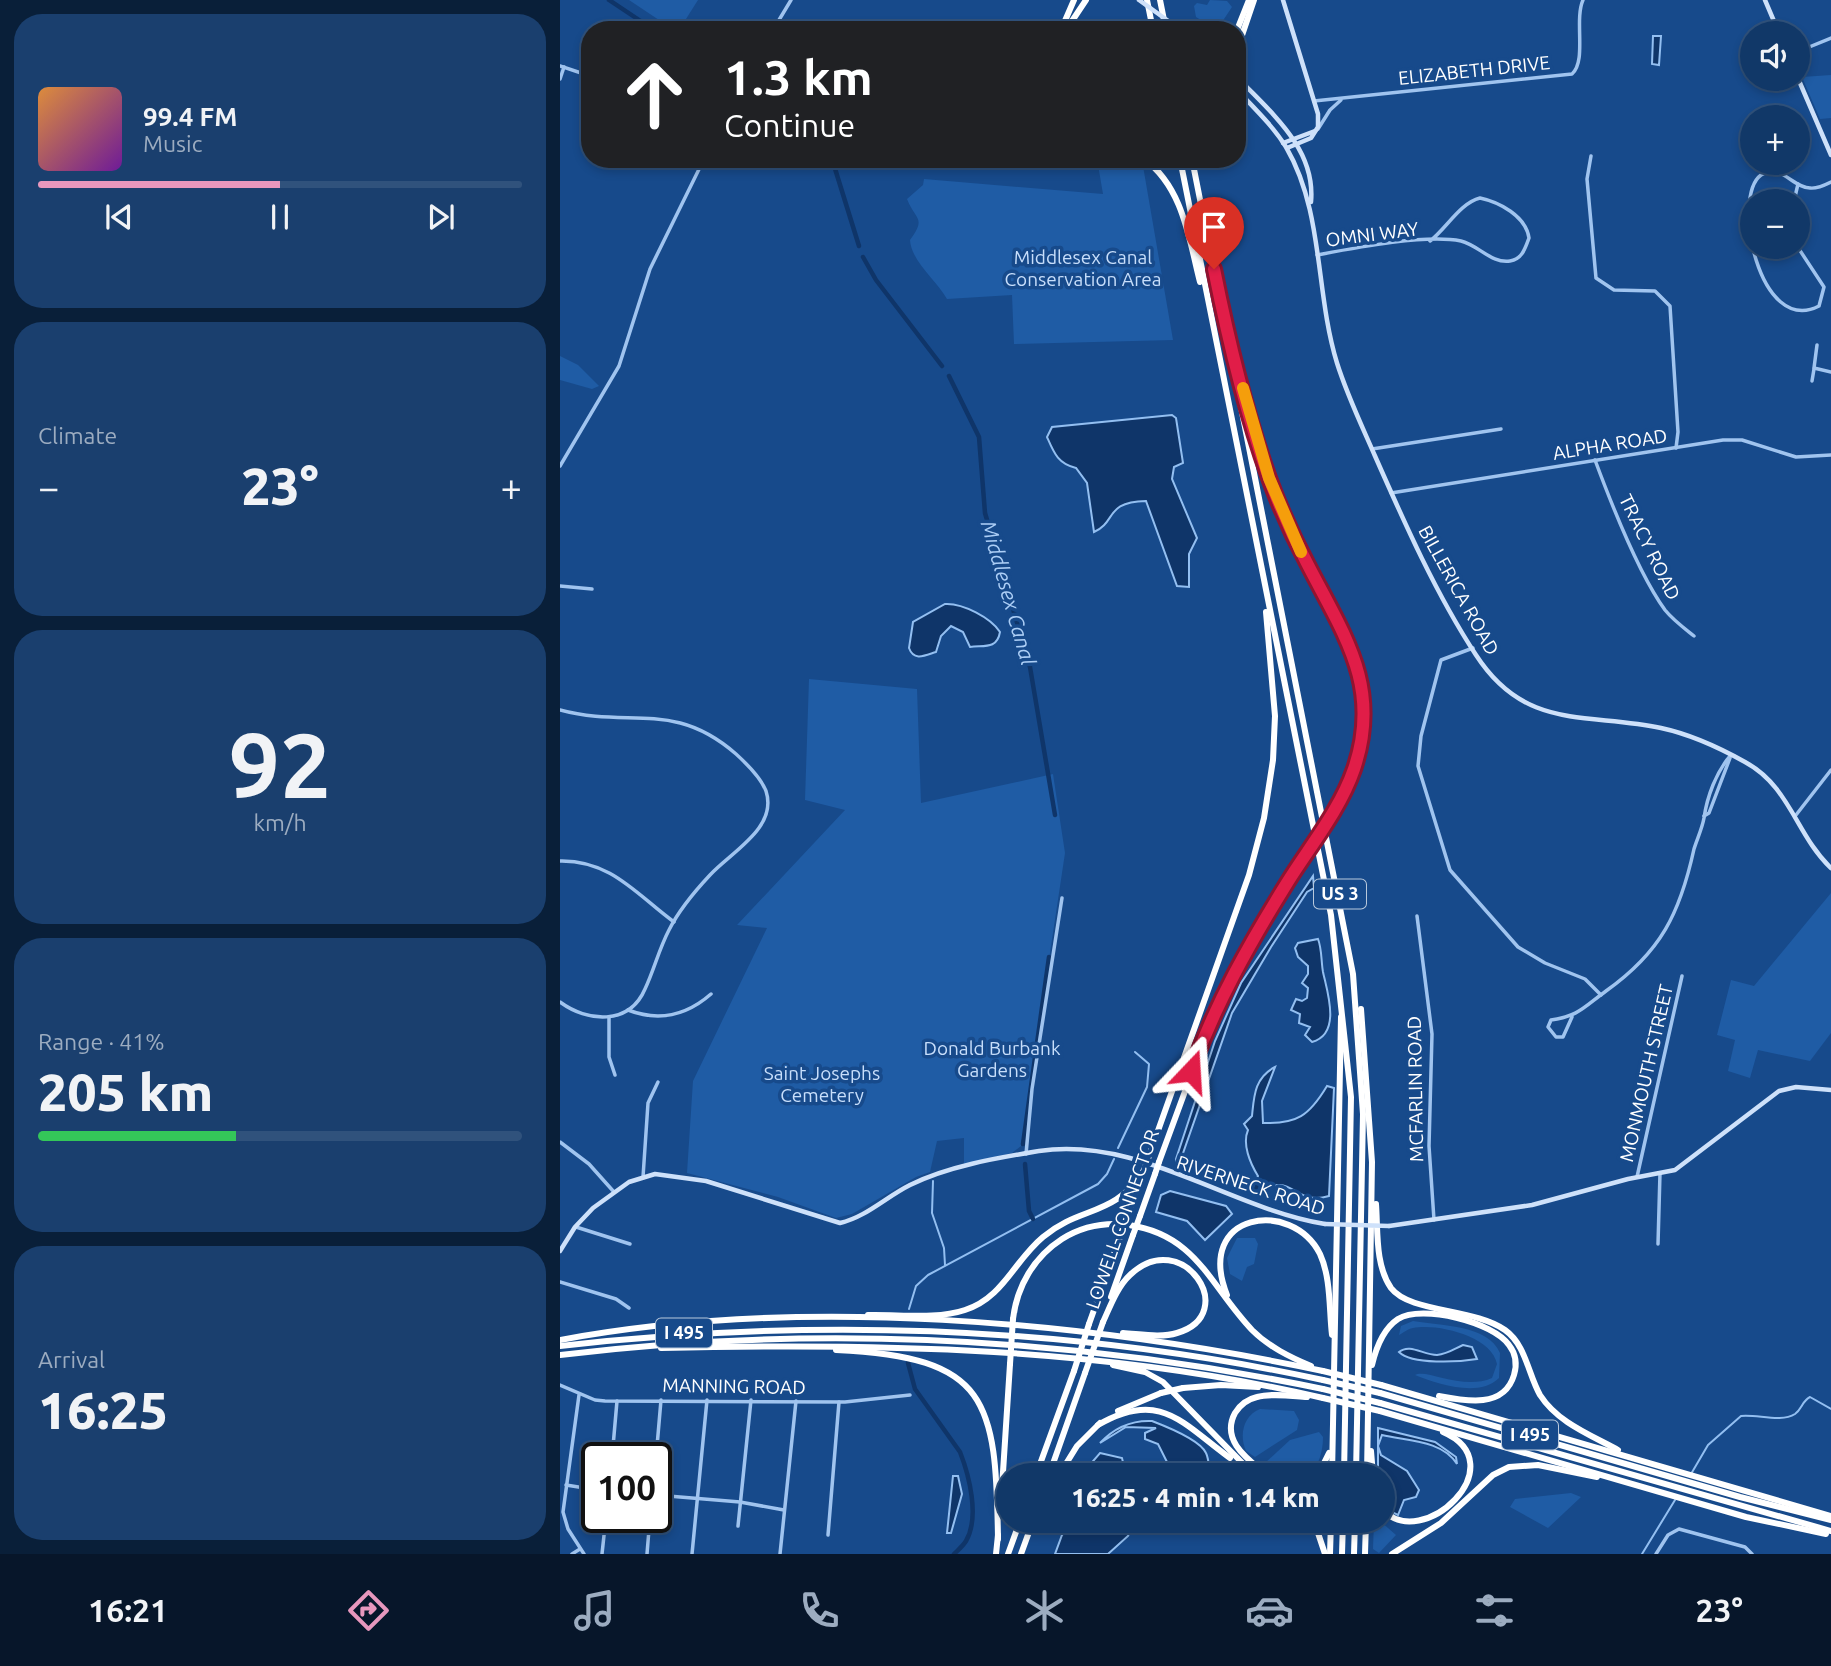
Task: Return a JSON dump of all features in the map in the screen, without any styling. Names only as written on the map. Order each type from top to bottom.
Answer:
[{"type":"highway","points":[[1147,0],[1151,21]]},
{"type":"highway","points":[[1241,21],[1249,0]]},
{"type":"highway","points":[[1246,25],[1254,0]]},
{"type":"highway","points":[[1072,21],[1086,1]]},
{"type":"highway","points":[[1065,21],[1073,2]]},
{"type":"highway","points":[[1161,2],[1164,21]]},
{"type":"highway","points":[[1155,168],[1162,174],[1173,192],[1214,331]]},
{"type":"highway","name":"US 3","points":[[1182,168],[1331,915],[1342,994],[1351,1105],[1343,1463]]},
{"type":"highway","name":"US 3","points":[[1194,168],[1351,959],[1363,1106],[1356,1463]]},
{"type":"highway","name":"LOWELL CONNECTOR","points":[[1053,1463],[1219,999],[1244,951],[1336,806],[1352,774],[1362,740],[1364,702],[1358,666],[1348,638],[1307,564],[1276,496],[1258,445],[1225,323]]},
{"type":"highway","name":"LOWELL CONNECTOR","points":[[1040,1463],[1249,875],[1266,811],[1273,760],[1275,701],[1260,562]]},
{"type":"highway","points":[[1351,959],[1365,1040],[1380,1257],[1384,1274],[1394,1291],[1407,1300],[1468,1313],[1506,1330],[1518,1344],[1539,1392],[1553,1410],[1574,1426],[1629,1456]]},
{"type":"highway","points":[[1332,1463],[1342,994]]},
{"type":"highway","points":[[1367,1463],[1372,1146]]},
{"type":"highway","points":[[560,1340],[670,1326],[946,1314],[975,1306],[1000,1287],[1042,1238],[1067,1221],[1119,1200],[1132,1189],[1144,1170]]},
{"type":"highway","points":[[1235,1308],[1225,1289],[1219,1266],[1221,1250],[1227,1238],[1241,1226],[1260,1221],[1296,1230],[1314,1245],[1323,1263],[1335,1368]]},
{"type":"highway","points":[[996,1554],[1013,1319],[1024,1282],[1041,1257],[1069,1235],[1105,1224],[1138,1227],[1172,1239],[1196,1258],[1252,1330],[1271,1346],[1323,1371]]},
{"type":"highway","points":[[812,1319],[957,1322],[1165,1335],[1179,1332],[1200,1315],[1205,1299],[1204,1287],[1198,1276],[1183,1265],[1169,1261],[1150,1263],[1125,1280],[1103,1322]]},
{"type":"highway","points":[[1369,1377],[1384,1334],[1398,1319],[1413,1313],[1457,1319],[1491,1330],[1510,1346],[1516,1361],[1509,1386],[1500,1395],[1486,1401],[1461,1400],[1381,1385]]},
{"type":"highway","name":"I 495","points":[[560,1346],[755,1329],[932,1329],[1118,1345],[1213,1358],[1380,1393],[1693,1483],[1831,1518]]},
{"type":"highway","points":[[1074,1331],[1204,1348],[1381,1385],[1698,1475],[1831,1518]]},
{"type":"highway","name":"I 495","points":[[560,1355],[610,1349],[779,1338],[959,1340],[1135,1356],[1323,1389],[1380,1403],[1831,1533]]},
{"type":"highway","points":[[808,1346],[913,1359],[941,1369],[968,1389],[983,1409],[993,1438],[998,1539]]},
{"type":"highway","points":[[610,1349],[917,1347],[1053,1355],[1161,1367],[1297,1392],[1380,1411],[1746,1517],[1831,1533]]},
{"type":"highway","points":[[1053,1355],[1120,1366],[1155,1377],[1242,1463]]},
{"type":"highway","points":[[1066,1463],[1077,1446],[1098,1425],[1125,1407],[1161,1393],[1183,1388],[1228,1385],[1297,1392]]},
{"type":"highway","points":[[1254,1463],[1234,1442],[1231,1428],[1237,1410],[1248,1400],[1261,1396],[1323,1398]]},
{"type":"highway","points":[[1098,1425],[1127,1411],[1161,1410],[1181,1420],[1238,1463]]},
{"type":"highway","points":[[1368,1414],[1372,1463]]},
{"type":"highway","points":[[1395,1520],[1400,1524],[1416,1525],[1428,1522],[1458,1499],[1471,1475],[1469,1456],[1459,1441],[1405,1418]]},
{"type":"highway","points":[[1326,1463],[1332,1437]]},
{"type":"highway","points":[[1392,1554],[1441,1523],[1493,1475],[1514,1466],[1538,1465],[1645,1488]]},
{"type":"highway","points":[[1008,1554],[1016,1533]]},
{"type":"highway","points":[[1021,1554],[1030,1533]]},
{"type":"highway","points":[[1318,1533],[1325,1554]]},
{"type":"highway","points":[[1331,1533],[1331,1554]]},
{"type":"highway","points":[[1342,1554],[1343,1533]]},
{"type":"highway","points":[[1354,1554],[1355,1533]]},
{"type":"highway","points":[[1365,1554],[1366,1533]]},
{"type":"main road","points":[[1139,0],[1168,21]]},
{"type":"main road","points":[[1283,0],[1319,118],[1311,138],[1285,145]]},
{"type":"main road","points":[[1765,0],[1774,21]]},
{"type":"main road","name":"BILLERICA ROAD","points":[[1246,86],[1295,142],[1310,178],[1310,206],[1328,329],[1337,363],[1372,449],[1424,560],[1473,648],[1494,678],[1534,706],[1586,721],[1663,729],[1731,755],[1775,783],[1831,868]]},
{"type":"main road","points":[[1803,91],[1831,155]]},
{"type":"main road","name":"BILLERICA ROAD","points":[[1246,100],[1285,145],[1310,206]]},
{"type":"main road","name":"RIVERNECK ROAD","points":[[560,1250],[587,1212],[614,1192],[643,1177],[663,1174],[695,1178],[840,1223],[858,1217],[926,1178],[1026,1154],[1069,1148],[1105,1152],[1287,1214],[1325,1224],[1389,1226],[1545,1203],[1637,1177],[1675,1170],[1779,1091],[1796,1087],[1831,1090]]},
{"type":"street","points":[[778,21],[791,0]]},
{"type":"street","name":"ELIZABETH DRIVE","points":[[1314,102],[1573,73],[1578,61],[1578,18],[1583,0]]},
{"type":"street","points":[[1810,47],[1831,38]]},
{"type":"street","points":[[560,79],[562,67],[581,73]]},
{"type":"street","points":[[1316,130],[1332,107],[1345,98]]},
{"type":"street","points":[[1591,156],[1587,179],[1596,278],[1614,290],[1655,291],[1663,295],[1670,306],[1678,432],[1676,447]]},
{"type":"street","points":[[560,466],[619,366],[650,269],[700,168]]},
{"type":"street","points":[[1752,189],[1758,178],[1767,172],[1777,172],[1798,184],[1813,188],[1831,182]]},
{"type":"street","points":[[1797,189],[1798,184]]},
{"type":"street","name":"OMNI WAY","points":[[1317,255],[1430,241],[1460,241],[1476,246],[1496,259],[1507,261],[1523,254],[1529,238],[1523,225],[1510,210],[1480,198],[1468,203],[1447,228],[1430,241]]},
{"type":"street","points":[[1755,259],[1771,293],[1787,307],[1802,312],[1819,306],[1824,287],[1806,259]]},
{"type":"street","points":[[1812,381],[1817,345]]},
{"type":"street","points":[[1814,368],[1831,372]]},
{"type":"street","points":[[1372,449],[1500,429]]},
{"type":"street","name":"ALPHA ROAD","points":[[1391,493],[1734,439],[1791,456],[1831,455]]},
{"type":"street","name":"TRACY ROAD","points":[[1595,460],[1624,530],[1657,597],[1666,612],[1694,636]]},
{"type":"street","points":[[560,586],[592,589]]},
{"type":"street","points":[[1473,648],[1441,660],[1418,753],[1420,773],[1450,870],[1518,947],[1545,964],[1585,979],[1601,995]]},
{"type":"street","points":[[560,710],[660,717],[684,723],[709,733],[726,746],[750,768],[766,791],[765,819],[755,834],[722,863],[674,922],[658,951],[645,989],[628,1010]]},
{"type":"street","points":[[1572,1017],[1551,1020],[1548,1027],[1556,1037],[1563,1037],[1572,1017],[1640,964],[1670,924],[1688,879],[1704,816],[1709,813],[1731,755]]},
{"type":"street","points":[[1796,815],[1831,770]]},
{"type":"street","points":[[560,861],[586,863],[621,877],[674,922]]},
{"type":"street","points":[[1026,1154],[1032,1089],[1062,898]]},
{"type":"street","name":"MCFARLIN ROAD","points":[[1417,916],[1432,1034],[1429,1146],[1434,1220]]},
{"type":"street","name":"MONMOUTH STREET","points":[[1637,1177],[1682,976]]},
{"type":"street","points":[[560,1002],[583,1016],[609,1017],[628,1010],[652,1014],[681,1014],[690,1011],[711,994]]},
{"type":"street","points":[[609,1017],[609,1057],[615,1075]]},
{"type":"street","points":[[643,1177],[648,1103],[658,1082]]},
{"type":"street","points":[[560,1142],[589,1164],[614,1192]]},
{"type":"street","points":[[1658,1244],[1660,1173]]},
{"type":"street","points":[[575,1227],[631,1244]]},
{"type":"street","points":[[560,1282],[610,1297],[629,1308]]},
{"type":"street","name":"MANNING ROAD","points":[[560,1385],[595,1400],[617,1401],[661,1399],[839,1402],[910,1395]]},
{"type":"street","points":[[579,1395],[566,1485],[565,1521],[583,1554]]},
{"type":"street","points":[[657,1442],[661,1399]]},
{"type":"street","points":[[692,1554],[707,1400]]},
{"type":"street","points":[[738,1526],[751,1400]]},
{"type":"street","points":[[613,1442],[617,1401]]},
{"type":"street","points":[[780,1554],[796,1401]]},
{"type":"street","points":[[828,1535],[839,1402]]},
{"type":"street","points":[[566,1485],[581,1487]]},
{"type":"street","points":[[672,1496],[740,1502],[784,1510]]},
{"type":"street","points":[[1656,1554],[1668,1535],[1683,1530],[1745,1547],[1752,1554]]},
{"type":"street","points":[[602,1554],[604,1533]]},
{"type":"street","points":[[647,1554],[649,1533]]},
{"type":"street","points":[[572,1554],[580,1549]]},
{"type":"green space","points":[[629,0],[698,0],[685,21],[660,21]]},
{"type":"green space","points":[[1210,0],[1227,1],[1232,7],[1223,21],[1202,21],[1196,17],[1194,6],[1197,3],[1207,5]]},
{"type":"green space","points":[[1831,75],[1831,118],[1820,119],[1808,91],[1810,76]]},
{"type":"green space","name":"Middlesex Canal Conservation Area","points":[[1099,168],[1143,168],[1173,340],[1014,344],[1012,295],[947,299],[911,248],[910,240],[919,222],[907,199],[923,185],[924,179],[1103,194]]},
{"type":"green space","points":[[560,356],[578,365],[599,386],[592,389],[560,380]]},
{"type":"green space","name":"Saint Josephs Cemetery","points":[[809,679],[917,689],[921,803],[1053,774],[1065,853],[1021,1146],[1012,1153],[964,1164],[964,1138],[937,1141],[930,1172],[916,1177],[852,1214],[836,1218],[778,1197],[687,1173],[693,1081],[767,928],[737,925],[845,810],[805,800]]},
{"type":"green space","points":[[1831,893],[1831,1033],[1810,1061],[1758,1050],[1750,1078],[1728,1071],[1735,1040],[1717,1035],[1731,980],[1754,986]]},
{"type":"green space","points":[[1237,1238],[1255,1238],[1258,1244],[1254,1264],[1247,1267],[1242,1281],[1230,1274],[1227,1258]]},
{"type":"green space","points":[[1413,1321],[1462,1328],[1485,1336],[1500,1353],[1499,1378],[1491,1384],[1470,1388],[1446,1385],[1415,1375],[1427,1374],[1457,1381],[1481,1381],[1492,1378],[1497,1364],[1493,1354],[1485,1346],[1475,1339],[1449,1330],[1423,1327],[1399,1335],[1401,1326]]},
{"type":"green space","points":[[1260,1409],[1294,1411],[1299,1420],[1297,1430],[1255,1457],[1246,1451],[1243,1433],[1246,1421]]},
{"type":"green space","points":[[1319,1432],[1323,1437],[1318,1463],[1265,1463],[1290,1440]]},
{"type":"green space","points":[[1571,1493],[1581,1497],[1548,1528],[1510,1507],[1515,1499]]},
{"type":"green space","points":[[1374,1533],[1396,1535],[1379,1553],[1373,1549]]},
{"type":"shaded area","points":[[1653,36],[1661,36],[1659,65],[1652,64]]},
{"type":"shaded area","points":[[1172,415],[1176,418],[1183,463],[1174,467],[1172,479],[1197,538],[1189,554],[1189,587],[1177,586],[1146,501],[1123,505],[1094,532],[1087,483],[1076,468],[1057,457],[1047,437],[1052,427]]},
{"type":"shaded area","points":[[945,604],[976,612],[990,622],[1000,632],[996,642],[989,646],[970,647],[963,632],[951,626],[941,636],[936,652],[914,655],[909,648],[913,622]]},
{"type":"shaded area","points":[[1313,876],[1314,888],[1307,892],[1232,1013],[1181,1159],[1183,1164],[1191,1168],[1254,1185],[1258,1176],[1248,1153],[1248,1130],[1244,1124],[1252,1116],[1259,1082],[1275,1067],[1262,1101],[1263,1123],[1293,1120],[1314,1105],[1327,1086],[1334,1088],[1329,1196],[1317,1198],[1279,1185],[1258,1192],[1178,1168],[1176,1159],[1215,1041],[1241,983]]},
{"type":"shaded area","points":[[1318,939],[1330,1021],[1321,1037],[1312,1042],[1305,1035],[1310,1027],[1299,1023],[1300,1014],[1291,1010],[1296,999],[1302,1001],[1307,998],[1308,988],[1302,983],[1308,974],[1308,966],[1298,957],[1295,948],[1298,943]]},
{"type":"shaded area","points":[[1170,1191],[1226,1206],[1232,1214],[1205,1240],[1187,1221],[1156,1212],[1161,1195]]},
{"type":"shaded area","points":[[1463,1345],[1472,1347],[1477,1359],[1425,1361],[1399,1352],[1412,1349],[1437,1355]]},
{"type":"shaded area","points":[[1152,1421],[1182,1434],[1202,1448],[1209,1463],[1168,1463],[1158,1444],[1145,1439],[1145,1433],[1156,1428],[1126,1427],[1100,1443],[1123,1426]]},
{"type":"shaded area","points":[[1378,1428],[1435,1442],[1456,1457],[1457,1464],[1442,1450],[1423,1443],[1382,1435],[1378,1446]]},
{"type":"shaded area","points":[[1378,1446],[1381,1455],[1394,1463],[1378,1463]]},
{"type":"shaded area","points":[[1100,1453],[1122,1458],[1123,1463],[1091,1463]]},
{"type":"shaded area","points":[[1395,1464],[1407,1471],[1419,1490],[1416,1497],[1404,1500],[1398,1515],[1395,1514]]},
{"type":"shaded area","points":[[953,1476],[958,1476],[962,1494],[951,1533],[947,1533]]},
{"type":"shaded area","points":[[1129,1533],[1108,1554],[1055,1554],[1062,1535]]},
{"type":"waterway","name":"Middlesex Canal","points":[[609,0],[640,21]]},
{"type":"waterway","name":"Middlesex Canal","points":[[835,168],[859,246]]},
{"type":"waterway","name":"Middlesex Canal","points":[[863,257],[876,280],[942,366]]},
{"type":"waterway","name":"Middlesex Canal","points":[[949,376],[979,437],[985,513],[1030,667],[1055,815]]},
{"type":"waterway","name":"Middlesex Canal","points":[[1023,1144],[1049,957]]},
{"type":"waterway","points":[[1118,1148],[1147,1087],[1149,1064],[1135,1052]]},
{"type":"waterway","points":[[909,1309],[916,1286],[928,1275],[1098,1184],[1107,1174],[1114,1159]]},
{"type":"waterway","name":"Middlesex Canal","points":[[1025,1164],[1029,1211],[1033,1219]]},
{"type":"waterway","points":[[933,1181],[932,1213],[944,1248],[945,1265]]},
{"type":"waterway","points":[[908,1363],[915,1389],[960,1452],[970,1484],[973,1508],[970,1531],[965,1543],[954,1554]]},
{"type":"waterway","points":[[1691,1474],[1708,1445],[1741,1416],[1789,1417],[1810,1397],[1831,1409]]},
{"type":"waterway","points":[[1642,1554],[1675,1500]]},
{"type":"slow traffic","points":[[1243,388],[1269,478],[1301,552]]},
{"type":"route","points":[[1191,1071],[1213,1014],[1238,963],[1346,787],[1360,749],[1364,719],[1361,682],[1352,648],[1307,564],[1260,453],[1225,323],[1214,269]]},
{"type":"park label","name":"Donald Burbank Gardens","points":[[992,1059]]}]
